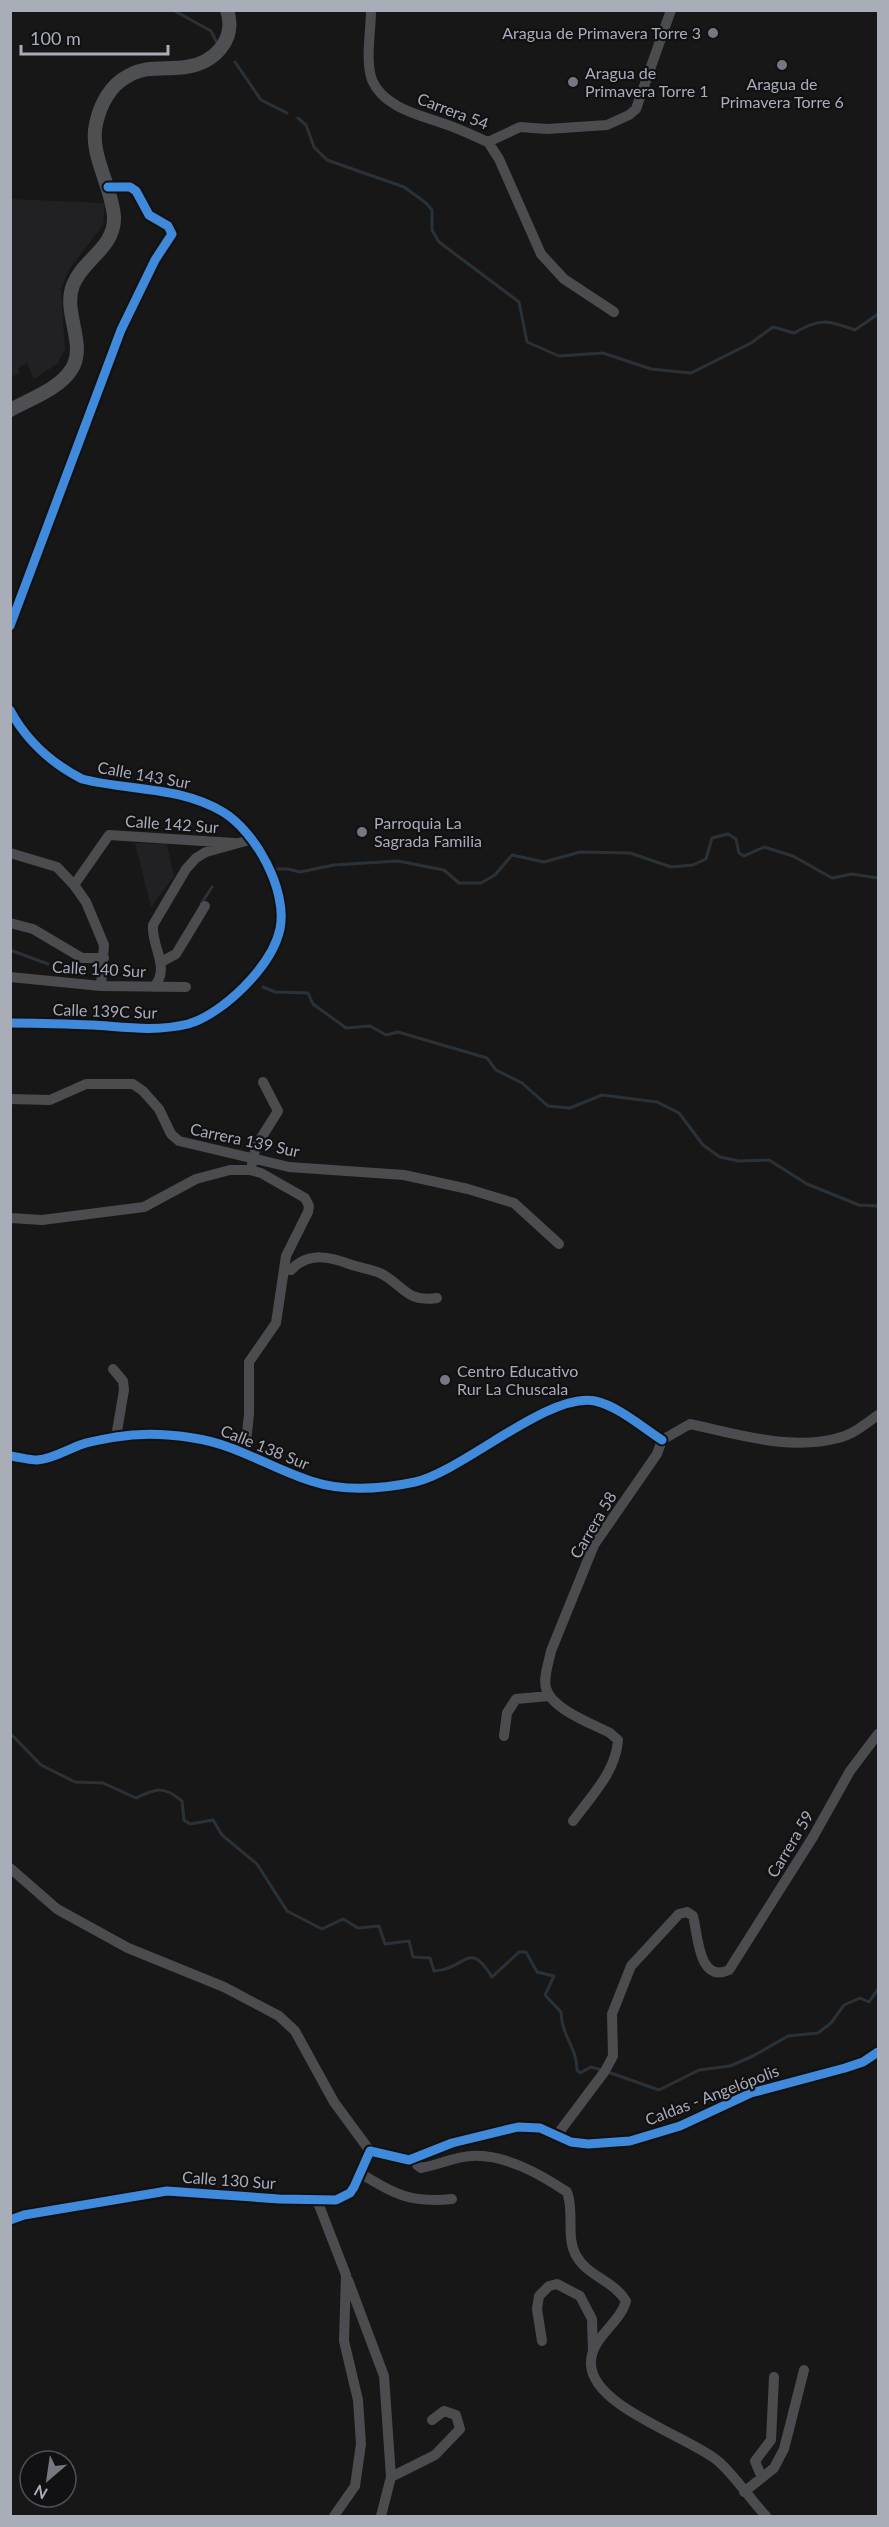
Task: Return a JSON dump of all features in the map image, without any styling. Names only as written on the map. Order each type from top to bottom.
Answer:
[{"type":"main road","points":[[10,410],[65,378],[76,358],[70,301],[77,278],[109,239],[114,227],[108,187],[94,139],[99,112],[106,96],[126,76],[144,69],[186,67],[201,63],[221,51],[228,39],[230,14]]},
{"type":"street","name":"Carrera 54","points":[[371,10],[370,67],[372,80],[380,91],[389,100],[416,115],[488,142],[520,127],[547,129],[607,125],[629,115],[636,109],[671,10]]},
{"type":"street","points":[[488,142],[499,159],[541,254],[564,279],[615,312]]},
{"type":"street","points":[[10,626],[121,330],[158,255],[172,234],[168,226],[149,215],[136,191],[130,187],[108,187]]},
{"type":"street","name":"Calle 143 Sur","points":[[10,710],[37,747],[66,771],[97,783],[193,797],[224,813],[253,839]]},
{"type":"street","name":"Calle 142 Sur","points":[[74,885],[109,835],[234,843]]},
{"type":"street","points":[[154,987],[161,974],[161,962],[152,934],[153,925],[186,869],[196,858],[206,852],[253,839]]},
{"type":"street","name":"Calle 139C Sur","points":[[10,1023],[168,1028],[198,1020],[244,987],[267,957],[280,930],[281,919],[276,891],[253,839]]},
{"type":"street","points":[[10,853],[57,867],[86,902],[104,945],[101,986]]},
{"type":"street","points":[[161,962],[176,954],[206,906]]},
{"type":"street","points":[[10,923],[33,929],[82,958],[104,958]]},
{"type":"street","name":"Calle 140 Sur","points":[[10,977],[101,986],[186,987]]},
{"type":"street","points":[[250,1170],[256,1146],[278,1111],[263,1082]]},
{"type":"street","name":"Carrera 139 Sur","points":[[10,1099],[50,1100],[86,1084],[133,1084],[144,1091],[159,1109],[171,1134],[179,1141],[289,1167],[404,1175],[468,1189],[514,1203],[559,1244]]},
{"type":"street","points":[[10,1218],[42,1220],[144,1207],[196,1179],[230,1170],[250,1170],[261,1173],[308,1202],[308,1212],[286,1256],[276,1323],[249,1362],[249,1414],[244,1452]]},
{"type":"street","points":[[284,1269],[291,1270],[299,1262],[310,1258],[328,1257],[380,1273],[413,1298],[437,1298]]},
{"type":"street","points":[[114,1369],[123,1382],[124,1390],[116,1437]]},
{"type":"street","name":"Calle 138 Sur","points":[[10,1456],[38,1460],[56,1456],[82,1444],[116,1437],[191,1437],[225,1443],[312,1482],[355,1488],[393,1486],[417,1482],[440,1473],[517,1428],[568,1404],[585,1400],[613,1408],[662,1440]]},
{"type":"street","points":[[662,1440],[690,1424],[748,1437],[819,1441],[839,1438],[879,1415]]},
{"type":"street","name":"Carrera 58","points":[[549,1696],[545,1686],[551,1651],[582,1570],[594,1545],[657,1454],[662,1440]]},
{"type":"street","points":[[504,1737],[507,1713],[516,1699],[549,1696],[556,1704],[610,1733],[618,1740],[617,1755],[609,1771],[573,1821]]},
{"type":"street","name":"Carrera 59","points":[[557,2136],[605,2072],[613,2056],[612,2014],[631,1966],[679,1914],[687,1912],[693,1916],[698,1950],[709,1968],[722,1973],[729,1970],[813,1837],[850,1771],[879,1734]]},
{"type":"street","points":[[10,1868],[57,1909],[118,1942],[224,1987],[279,2016],[296,2031],[334,2102],[370,2151],[380,2151],[406,2160],[417,2157],[417,2165],[421,2168],[471,2156],[490,2157],[523,2167],[567,2192],[571,2210],[571,2237],[576,2256],[584,2266],[611,2284],[626,2301],[622,2313],[593,2350]]},
{"type":"street","name":"Caldas - Angelópolis","points":[[417,2157],[452,2143],[518,2127],[540,2128],[572,2142],[588,2144],[630,2141],[680,2126],[751,2093],[854,2065],[879,2052]]},
{"type":"street","name":"Calle 130 Sur","points":[[10,2220],[167,2191],[336,2200],[350,2193],[370,2151]]},
{"type":"street","points":[[360,2173],[381,2186],[422,2202],[452,2199]]},
{"type":"street","points":[[317,2200],[384,2376],[391,2477],[381,2517]]},
{"type":"street","points":[[334,2517],[355,2486],[361,2444],[358,2400],[344,2341],[346,2275]]},
{"type":"street","points":[[542,2341],[537,2309],[539,2296],[549,2286],[557,2284],[580,2296],[592,2319],[591,2363],[593,2373],[606,2392],[623,2406],[710,2455],[732,2475],[766,2517]]},
{"type":"street","points":[[744,2492],[774,2468],[784,2449],[804,2370]]},
{"type":"street","points":[[762,2478],[755,2461],[771,2440],[774,2377]]},
{"type":"street","points":[[391,2477],[435,2455],[460,2429],[456,2415],[444,2411],[432,2420]]},
{"type":"shaded area","points":[[11,199],[105,203],[103,225],[70,268],[61,288],[65,350],[57,364],[34,379],[27,363],[18,368],[20,373],[11,377]]},
{"type":"shaded area","points":[[135,843],[167,844],[174,876],[151,907]]},
{"type":"waterway","points":[[173,10],[211,31],[218,45]]},
{"type":"waterway","points":[[235,62],[261,100],[287,113]]},
{"type":"waterway","points":[[298,118],[306,125],[314,147],[327,160],[404,187],[426,203],[432,210],[432,230],[439,242],[519,302],[527,342],[559,356],[603,353],[651,369],[691,373],[751,343],[773,327],[794,333],[824,322],[855,330],[878,314]]},
{"type":"waterway","points":[[277,869],[300,872],[334,865],[398,861],[444,870],[459,883],[481,883],[495,875],[512,855],[544,862],[580,852],[630,853],[671,867],[693,865],[706,859],[712,838],[728,834],[736,839],[739,853],[744,856],[764,847],[793,856],[832,878],[852,874],[878,878]]},
{"type":"waterway","points":[[201,904],[212,887]]},
{"type":"waterway","points":[[10,950],[48,964]]},
{"type":"waterway","points":[[263,987],[275,992],[308,993],[313,1004],[346,1028],[370,1026],[386,1035],[398,1032],[487,1058],[496,1070],[522,1083],[548,1106],[570,1108],[602,1095],[657,1102],[679,1113],[703,1145],[720,1157],[739,1161],[769,1160],[807,1184],[859,1205],[878,1206]]},
{"type":"waterway","points":[[10,1733],[41,1765],[75,1782],[103,1783],[136,1798],[160,1790],[176,1796],[182,1801],[184,1820],[190,1824],[213,1820],[222,1835],[257,1864],[287,1911],[322,1929],[343,1919],[358,1928],[379,1926],[385,1944],[409,1941],[413,1957],[430,1958],[434,1971],[472,1958],[477,1959],[492,1977],[519,1952],[526,1952],[537,1972],[554,1976],[545,1995],[561,2012],[564,2029],[575,2055],[577,2070],[580,2073],[591,2067],[602,2070]]},
{"type":"waterway","points":[[608,2072],[659,2090],[699,2070],[730,2066],[788,2036],[818,2033],[831,2023],[844,2005],[860,1998],[869,2002],[878,1989]]},
{"type":"cycle path","points":[[10,626],[121,330],[155,260],[172,234],[168,226],[149,215],[136,191],[130,187],[108,187]]},
{"type":"cycle path","points":[[10,710],[40,750],[60,766],[82,779],[172,793],[207,804],[235,821],[247,833],[266,863],[274,880],[281,914],[280,929],[275,943],[257,973],[230,999],[202,1019],[188,1024],[152,1028],[10,1023]]},
{"type":"cycle path","points":[[10,1456],[34,1460],[43,1459],[102,1439],[154,1434],[193,1438],[224,1445],[311,1481],[337,1487],[376,1488],[415,1482],[435,1475],[530,1420],[554,1408],[576,1401],[595,1401],[612,1407],[662,1440]]},
{"type":"cycle path","points":[[10,2220],[24,2215],[167,2191],[279,2199],[336,2200],[350,2193],[370,2151],[409,2160],[452,2143],[518,2127],[540,2128],[571,2142],[588,2144],[630,2141],[680,2126],[751,2093],[863,2062],[878,2052]]},
{"type":"place","name":"Aragua de Primavera Torre 3","points":[[713,33]]},
{"type":"place","name":"Aragua de Primavera Torre 6","points":[[782,65]]},
{"type":"place","name":"Aragua de Primavera Torre 1","points":[[573,82]]},
{"type":"place","name":"Parroquia La Sagrada Familia","points":[[362,832]]},
{"type":"place","name":"Centro Educativo Rur La Chuscala","points":[[445,1380]]}]
